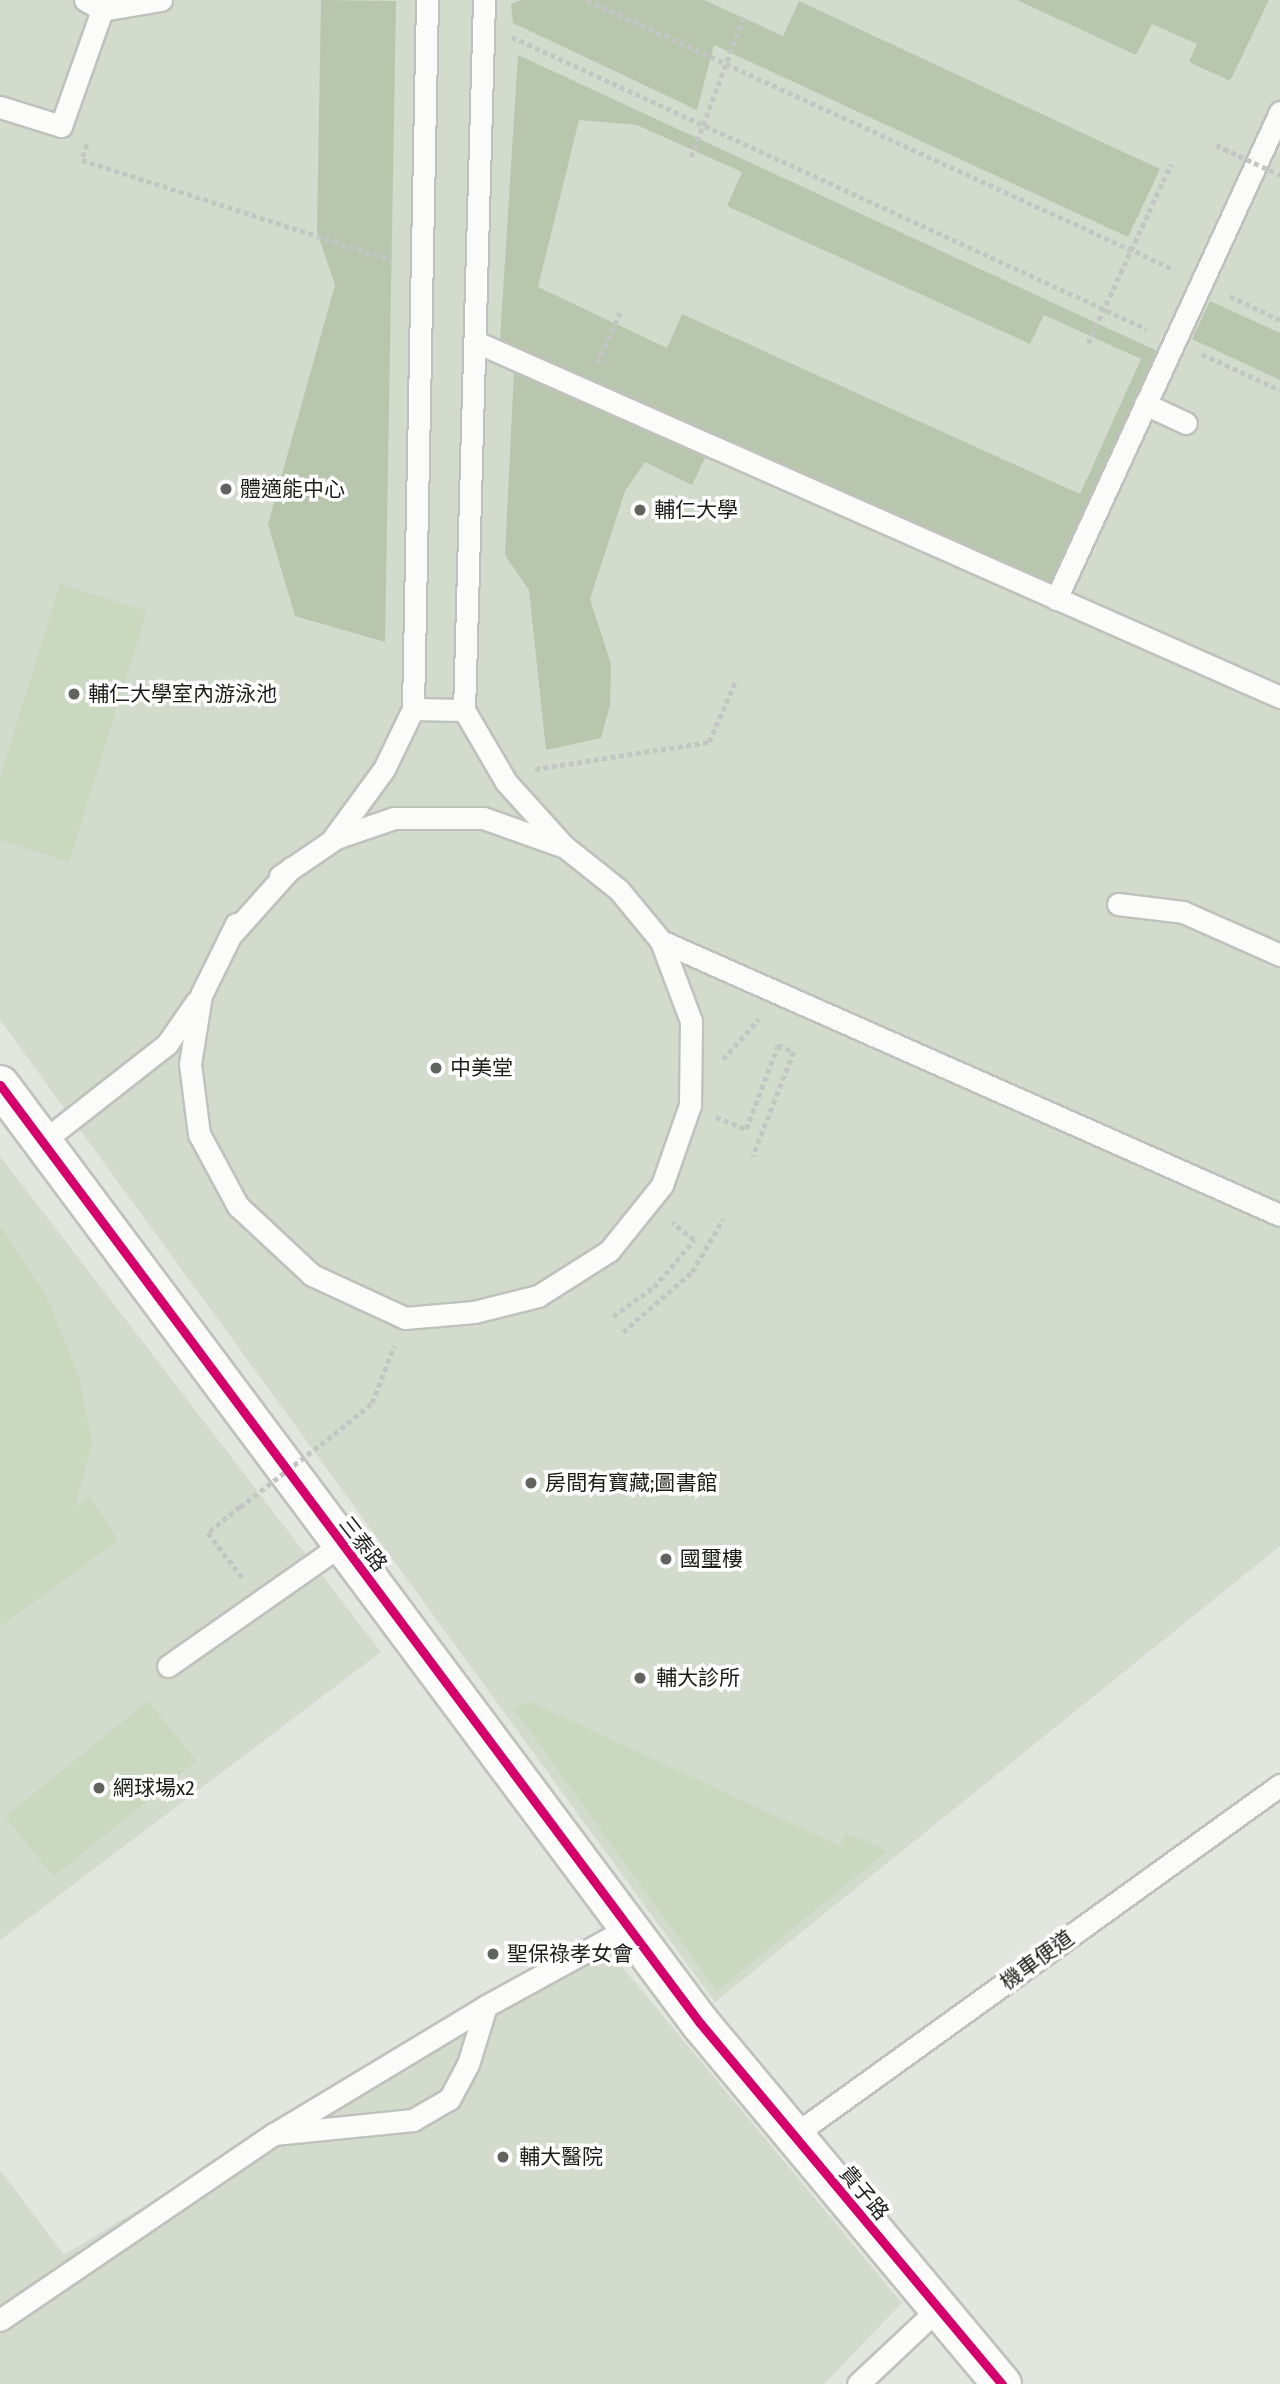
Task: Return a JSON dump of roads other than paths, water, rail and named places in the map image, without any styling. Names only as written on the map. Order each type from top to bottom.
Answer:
[{"type":"street","name":"三泰路","points":[[0,1085],[700,2023]]},
{"type":"street","name":"貴子路","points":[[700,2023],[1002,2384]]},
{"type":"lane","points":[[0,107],[61,126],[93,5],[161,0]]},
{"type":"lane","points":[[335,838],[384,769],[413,709],[427,0]]},
{"type":"lane","points":[[201,995],[191,1064],[199,1134],[238,1206],[312,1275],[405,1318],[474,1312],[538,1296],[609,1251],[662,1185],[690,1105],[691,1021],[661,941],[619,890],[565,847],[506,782],[464,710],[484,0]]},
{"type":"lane","points":[[1056,599],[1280,112]]},
{"type":"lane","points":[[474,341],[1056,599],[1189,647],[1280,697]]},
{"type":"lane","points":[[1145,404],[1186,424]]},
{"type":"lane","points":[[413,709],[464,710]]},
{"type":"lane","points":[[43,1142],[167,1044],[201,995],[236,925],[280,876],[335,838],[394,818],[484,818],[565,847]]},
{"type":"lane","points":[[1118,904],[1183,912],[1280,955]]},
{"type":"lane","points":[[661,941],[977,1067],[1280,1215]]},
{"type":"lane","points":[[168,1666],[341,1545]]},
{"type":"lane","name":"機車便道","points":[[794,2135],[1280,1785]]},
{"type":"lane","points":[[0,2320],[274,2134],[486,2006],[630,1927]]},
{"type":"lane","points":[[274,2134],[413,2120],[449,2099],[468,2064],[486,2006]]},
{"type":"lane","points":[[858,2384],[938,2309]]},
{"type":"place","name":"體適能中心","points":[[226,489]]},
{"type":"place","name":"輔仁大學","points":[[640,510]]},
{"type":"place","name":"輔仁大學室內游泳池","points":[[74,694]]},
{"type":"place","name":"中美堂","points":[[436,1068]]},
{"type":"place","name":"房間有寶藏;圖書館","points":[[531,1483]]},
{"type":"place","name":"國璽樓","points":[[666,1559]]},
{"type":"place","name":"輔大診所","points":[[640,1678]]},
{"type":"place","name":"網球場x2","points":[[99,1788]]},
{"type":"place","name":"聖保祿孝女會","points":[[493,1954]]},
{"type":"place","name":"輔大醫院","points":[[503,2157]]}]
